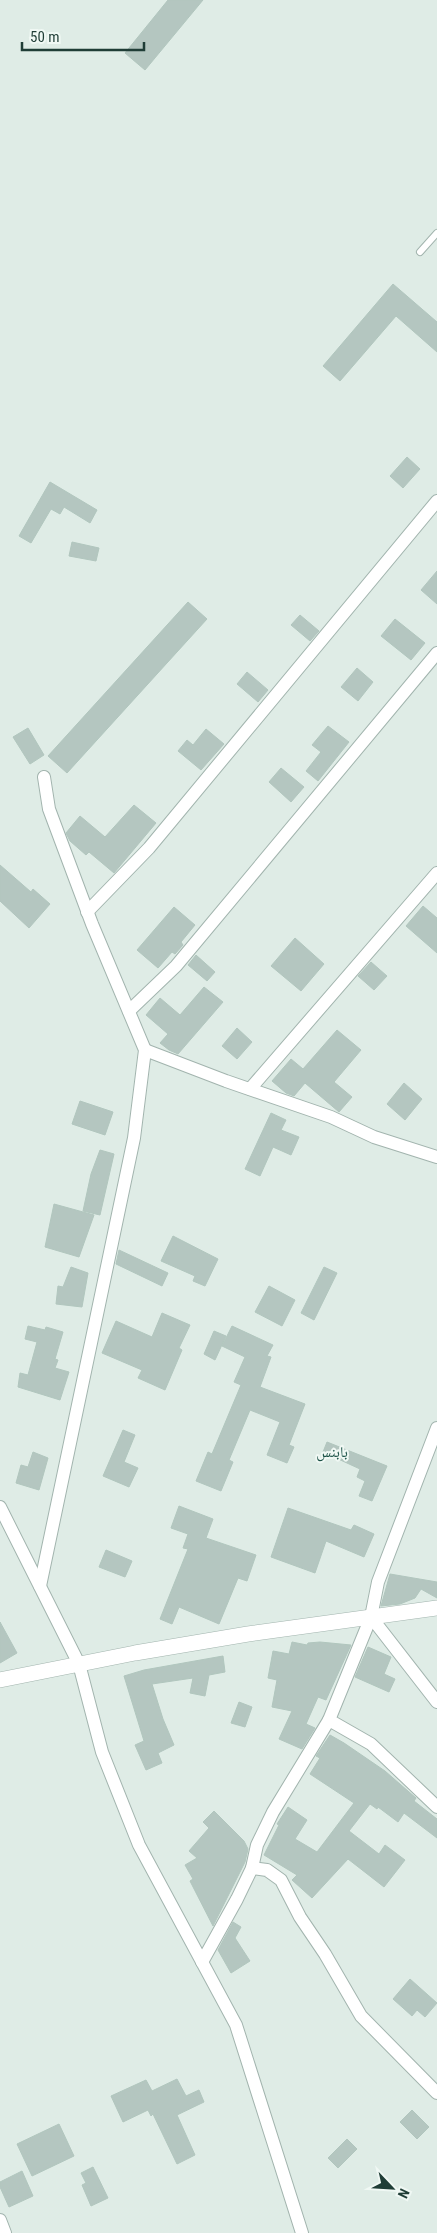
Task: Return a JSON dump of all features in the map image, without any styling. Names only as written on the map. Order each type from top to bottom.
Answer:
[{"type":"street","points":[[87,912],[148,848],[437,501]]},
{"type":"street","points":[[129,1011],[176,966],[437,653]]},
{"type":"street","points":[[40,1586],[134,1138],[145,1050],[87,912],[49,810],[44,777]]},
{"type":"street","points":[[250,1089],[437,873]]},
{"type":"street","points":[[145,1050],[331,1117],[374,1137],[437,1157]]},
{"type":"street","points":[[202,1962],[252,1868],[257,1845],[273,1812],[329,1720],[371,1617],[378,1582],[437,1428]]},
{"type":"street","points":[[0,1507],[79,1664],[102,1752],[139,1845],[236,2025],[302,2233]]},
{"type":"street","points":[[0,1680],[248,1634],[437,1608]]},
{"type":"street","points":[[371,1617],[437,1702]]},
{"type":"street","points":[[329,1720],[371,1744],[437,1806]]},
{"type":"street","points":[[252,1868],[267,1870],[281,1880],[300,1917],[325,1954],[361,2016],[437,2093]]},
{"type":"street","points":[[0,2220],[5,2233]]},
{"type":"lane","points":[[420,252],[437,233]]},
{"type":"building","points":[[168,0],[203,0],[145,70],[125,53]]},
{"type":"building","points":[[393,284],[437,322],[437,352],[396,316],[340,381],[323,366]]},
{"type":"building","points":[[407,457],[420,469],[403,488],[390,476]]},
{"type":"building","points":[[50,482],[97,510],[90,523],[64,507],[60,514],[51,509],[31,543],[19,536]]},
{"type":"building","points":[[72,542],[99,548],[96,561],[69,556]]},
{"type":"building","points":[[437,571],[437,604],[421,590]]},
{"type":"building","points":[[188,602],[207,619],[67,773],[48,756]]},
{"type":"building","points":[[300,615],[319,631],[310,641],[291,625]]},
{"type":"building","points":[[395,619],[425,643],[411,660],[381,636]]},
{"type":"building","points":[[357,668],[373,682],[358,701],[341,687]]},
{"type":"building","points":[[247,672],[268,690],[258,702],[237,684]]},
{"type":"building","points":[[328,726],[349,742],[318,781],[306,771],[321,752],[312,745]]},
{"type":"building","points":[[28,728],[44,755],[30,764],[13,737]]},
{"type":"building","points":[[206,729],[224,744],[201,770],[178,751],[187,740],[193,745]]},
{"type":"building","points":[[281,768],[304,787],[291,802],[269,782]]},
{"type":"building","points":[[134,805],[156,823],[114,873],[89,852],[86,855],[70,841],[66,833],[80,816],[105,837]]},
{"type":"building","points":[[0,865],[31,892],[33,889],[50,904],[29,928],[0,901]]},
{"type":"building","points":[[423,906],[437,918],[437,953],[406,926]]},
{"type":"building","points":[[174,907],[195,925],[181,942],[183,945],[175,954],[172,952],[158,968],[137,950]]},
{"type":"building","points":[[295,938],[324,964],[301,991],[271,966]]},
{"type":"building","points":[[196,955],[215,972],[207,981],[188,965]]},
{"type":"building","points":[[371,962],[387,976],[374,990],[358,976]]},
{"type":"building","points":[[204,987],[223,1002],[178,1054],[169,1050],[160,1043],[168,1034],[146,1015],[160,998],[180,1015]]},
{"type":"building","points":[[237,1028],[252,1042],[237,1059],[222,1046]]},
{"type":"building","points":[[337,1030],[361,1050],[334,1082],[352,1097],[339,1112],[305,1083],[294,1096],[286,1093],[272,1081],[291,1059],[303,1069]]},
{"type":"building","points":[[404,1083],[422,1099],[405,1120],[387,1104]]},
{"type":"building","points":[[80,1101],[113,1112],[105,1135],[72,1124]]},
{"type":"building","points":[[271,1113],[286,1120],[281,1130],[299,1137],[291,1155],[273,1147],[260,1176],[245,1169]]},
{"type":"building","points":[[100,1150],[114,1154],[100,1215],[83,1211],[91,1174]]},
{"type":"building","points":[[54,1204],[94,1215],[79,1257],[45,1247]]},
{"type":"building","points":[[173,1236],[218,1259],[205,1286],[193,1281],[195,1276],[161,1261]]},
{"type":"building","points":[[119,1250],[168,1273],[162,1286],[116,1264]]},
{"type":"building","points":[[71,1267],[88,1273],[82,1307],[56,1304],[58,1286],[63,1287]]},
{"type":"building","points":[[324,1267],[337,1273],[314,1320],[301,1313]]},
{"type":"building","points":[[269,1286],[295,1300],[282,1326],[255,1312]]},
{"type":"building","points":[[162,1313],[190,1325],[179,1348],[182,1350],[165,1390],[138,1378],[142,1370],[102,1353],[116,1321],[152,1337]]},
{"type":"building","points":[[28,1326],[45,1330],[46,1327],[63,1332],[55,1359],[58,1360],[55,1368],[69,1372],[60,1400],[18,1387],[20,1373],[28,1375],[37,1342],[25,1339]]},
{"type":"building","points":[[232,1326],[273,1345],[267,1356],[271,1357],[260,1387],[305,1404],[289,1445],[294,1447],[287,1463],[267,1455],[280,1422],[250,1410],[229,1460],[233,1462],[221,1491],[196,1481],[208,1452],[212,1454],[241,1385],[234,1382],[245,1357],[222,1346]]},
{"type":"building","points":[[214,1331],[226,1336],[215,1360],[204,1354]]},
{"type":"building","points":[[123,1430],[135,1435],[124,1462],[138,1468],[129,1487],[103,1476]]},
{"type":"building","points":[[327,1442],[387,1466],[372,1501],[359,1496],[365,1481],[357,1477],[360,1469],[323,1452]]},
{"type":"building","points":[[33,1452],[48,1458],[39,1490],[16,1483],[21,1465],[28,1467]]},
{"type":"building","points":[[179,1506],[213,1519],[206,1538],[256,1555],[247,1581],[238,1578],[219,1624],[179,1607],[172,1624],[160,1619],[188,1549],[183,1548],[188,1534],[171,1528]]},
{"type":"building","points":[[288,1508],[351,1530],[354,1525],[374,1534],[364,1557],[326,1541],[315,1573],[271,1557]]},
{"type":"building","points":[[106,1550],[132,1561],[125,1577],[99,1567]]},
{"type":"building","points":[[390,1574],[437,1582],[437,1598],[421,1589],[415,1598],[400,1604],[381,1606]]},
{"type":"building","points":[[0,1622],[17,1653],[0,1663]]},
{"type":"building","points":[[292,1642],[307,1645],[308,1643],[320,1642],[351,1645],[326,1700],[318,1697],[306,1724],[315,1728],[302,1749],[279,1739],[292,1711],[272,1707],[277,1680],[268,1678],[273,1651],[289,1654]]},
{"type":"building","points":[[368,1647],[391,1657],[384,1674],[395,1679],[389,1692],[355,1677]]},
{"type":"building","points":[[223,1656],[225,1672],[209,1675],[205,1696],[190,1693],[193,1678],[152,1684],[163,1719],[174,1745],[158,1753],[162,1763],[146,1770],[135,1745],[144,1741],[124,1676],[144,1670]]},
{"type":"building","points":[[239,1702],[252,1707],[245,1727],[231,1723]]},
{"type":"building","points":[[330,1735],[385,1771],[416,1798],[414,1801],[437,1819],[437,1838],[404,1813],[398,1822],[378,1807],[377,1809],[370,1804],[349,1831],[379,1854],[385,1845],[405,1860],[384,1887],[348,1859],[312,1898],[292,1880],[297,1875],[264,1855],[279,1825],[277,1824],[288,1807],[307,1820],[295,1839],[317,1852],[354,1803],[310,1774],[320,1758],[316,1756]]},
{"type":"building","points":[[214,1811],[244,1841],[248,1849],[245,1862],[213,1926],[190,1881],[193,1879],[185,1865],[197,1858],[189,1851],[209,1828],[203,1822]]},
{"type":"building","points":[[233,1922],[241,1927],[235,1938],[250,1961],[231,1973],[218,1950]]},
{"type":"building","points":[[410,1979],[437,2003],[425,2017],[417,2010],[412,2016],[393,1999]]},
{"type":"building","points":[[177,2079],[186,2096],[199,2090],[204,2102],[177,2115],[195,2155],[177,2164],[153,2114],[151,2116],[148,2110],[123,2122],[111,2096],[146,2080],[152,2091]]},
{"type":"building","points":[[412,2110],[429,2127],[417,2139],[400,2122]]},
{"type":"building","points":[[59,2124],[74,2156],[32,2176],[17,2144]]},
{"type":"building","points":[[347,2139],[357,2149],[338,2168],[328,2158]]},
{"type":"building","points":[[93,2167],[108,2198],[91,2206],[82,2185],[86,2183],[81,2173]]},
{"type":"building","points":[[22,2171],[33,2196],[9,2207],[0,2187],[0,2182]]},
{"type":"district","name":"بابنس","points":[[332,1452]]}]
